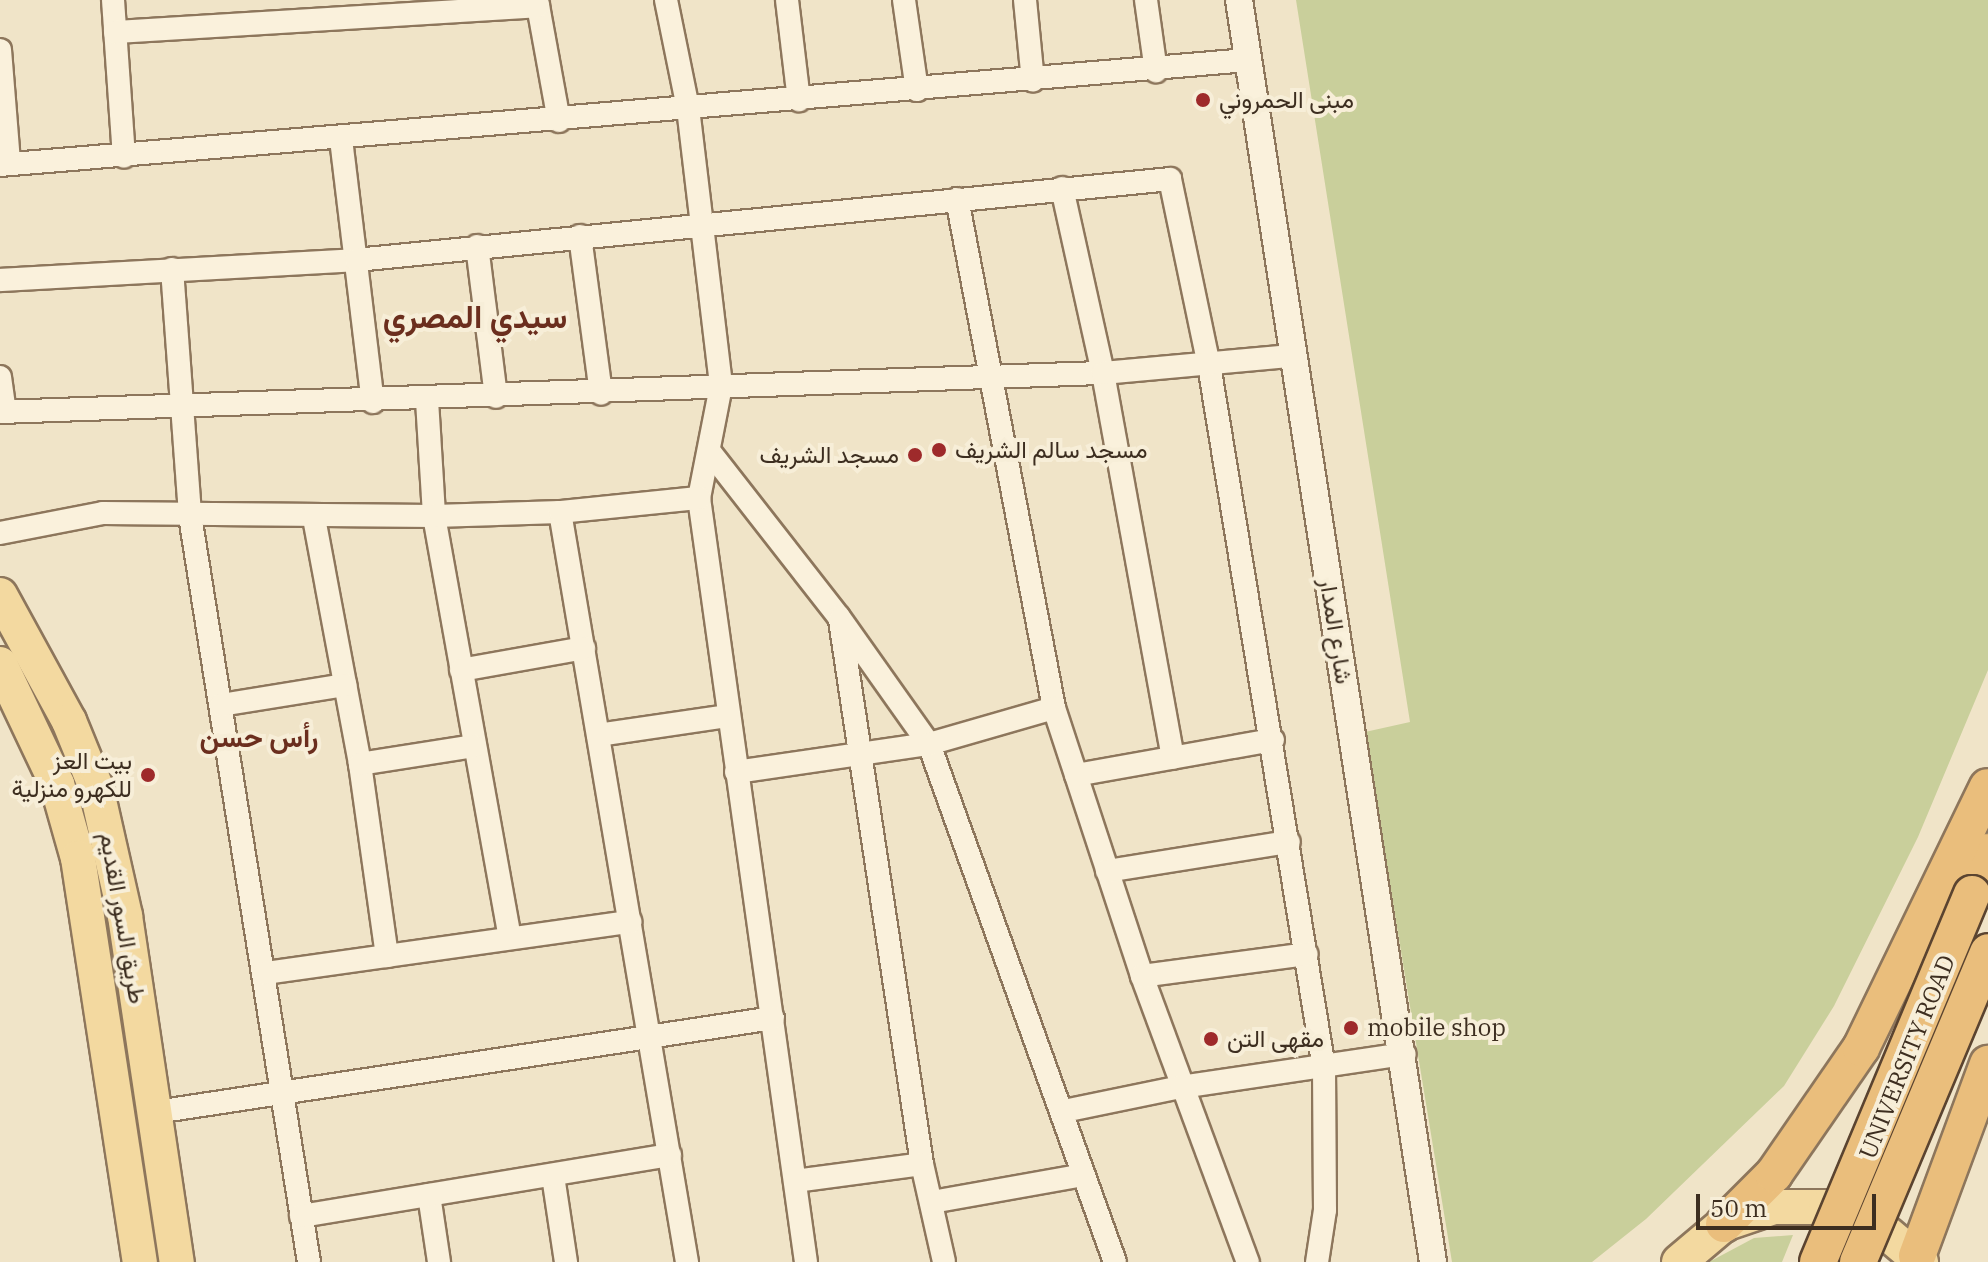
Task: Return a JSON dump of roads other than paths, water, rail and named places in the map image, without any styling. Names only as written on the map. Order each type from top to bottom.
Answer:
[{"type":"highway","points":[[1724,1224],[1774,1174],[1861,1048],[1988,787]]},
{"type":"highway","name":"UNIVERSITY ROAD","points":[[1818,1262],[1853,1189],[1988,852]]},
{"type":"highway","name":"UNIVERSITY ROAD","points":[[1858,1262],[1988,952]]},
{"type":"highway","points":[[1919,1259],[1988,1064]]},
{"type":"main road","name":"طريق السور القديم","points":[[0,595],[69,721],[96,787],[114,857],[177,1262]]},
{"type":"main road","name":"طريق السور القديم","points":[[0,664],[57,784],[78,858],[140,1262]]},
{"type":"main road","points":[[1679,1258],[1724,1224],[1774,1207],[1826,1207],[1876,1224],[1919,1259]]},
{"type":"street","points":[[113,0],[124,157]]},
{"type":"street","points":[[666,0],[688,108],[721,386],[699,498],[727,716],[806,1262]]},
{"type":"street","points":[[787,0],[799,100]]},
{"type":"street","points":[[904,0],[917,90]]},
{"type":"street","points":[[1025,0],[1033,81]]},
{"type":"street","points":[[1146,0],[1156,71]]},
{"type":"street","name":"شارع المدار","points":[[1239,0],[1291,356],[1405,1054],[1433,1261]]},
{"type":"street","points":[[115,32],[538,3],[559,121]]},
{"type":"street","points":[[0,50],[5,164],[559,121],[1156,71],[1247,60]]},
{"type":"street","points":[[341,139],[373,402]]},
{"type":"street","points":[[0,280],[356,260],[1167,177],[1173,182],[1209,365],[1273,740],[1324,1068],[1325,1196],[1317,1262]]},
{"type":"street","points":[[1062,188],[1103,373],[1173,758]]},
{"type":"street","points":[[957,199],[1054,708],[1142,976],[1248,1262]]},
{"type":"street","points":[[580,236],[601,394]]},
{"type":"street","points":[[477,246],[496,397]]},
{"type":"street","points":[[172,269],[190,516],[286,1094],[309,1262]]},
{"type":"street","points":[[0,377],[2,412],[601,394],[721,386],[1103,373],[1291,356]]},
{"type":"street","points":[[427,400],[434,516],[510,937]]},
{"type":"street","points":[[710,452],[839,617],[929,744],[1064,1111],[1115,1262]]},
{"type":"street","points":[[0,533],[103,513],[314,518],[434,516],[560,512],[699,498]]},
{"type":"street","points":[[560,512],[687,1262]]},
{"type":"street","points":[[314,518],[360,764],[387,956]]},
{"type":"street","points":[[839,617],[922,1164],[944,1262]]},
{"type":"street","points":[[461,670],[584,648]]},
{"type":"street","points":[[221,705],[345,685]]},
{"type":"street","points":[[736,772],[929,744],[1054,708]]},
{"type":"street","points":[[598,735],[727,716]]},
{"type":"street","points":[[1076,775],[1273,740]]},
{"type":"street","points":[[360,764],[474,746]]},
{"type":"street","points":[[1107,871],[1289,842]]},
{"type":"street","points":[[265,973],[630,922]]},
{"type":"street","points":[[1142,976],[1307,954]]},
{"type":"street","points":[[156,1112],[773,1018]]},
{"type":"street","points":[[1064,1111],[1181,1087],[1405,1054]]},
{"type":"street","points":[[301,1216],[670,1155]]},
{"type":"street","points":[[795,1181],[922,1164]]},
{"type":"street","points":[[932,1202],[1084,1175]]},
{"type":"street","points":[[553,1176],[566,1262]]},
{"type":"street","points":[[429,1195],[439,1262]]},
{"type":"place","name":"مبنى الحمروني","points":[[1203,100]]},
{"type":"place","name":"مسجد سالم الشريف","points":[[939,450]]},
{"type":"place","name":"مسجد الشريف","points":[[915,455]]},
{"type":"place","name":"بيت العز للكهرو منزلية","points":[[148,775]]},
{"type":"place","name":"mobile shop","points":[[1351,1028]]},
{"type":"place","name":"مقهى التن","points":[[1211,1039]]},
{"type":"district","name":"سيدي المصري","points":[[475,316]]},
{"type":"district","name":"رأس حسن","points":[[259,737]]}]
